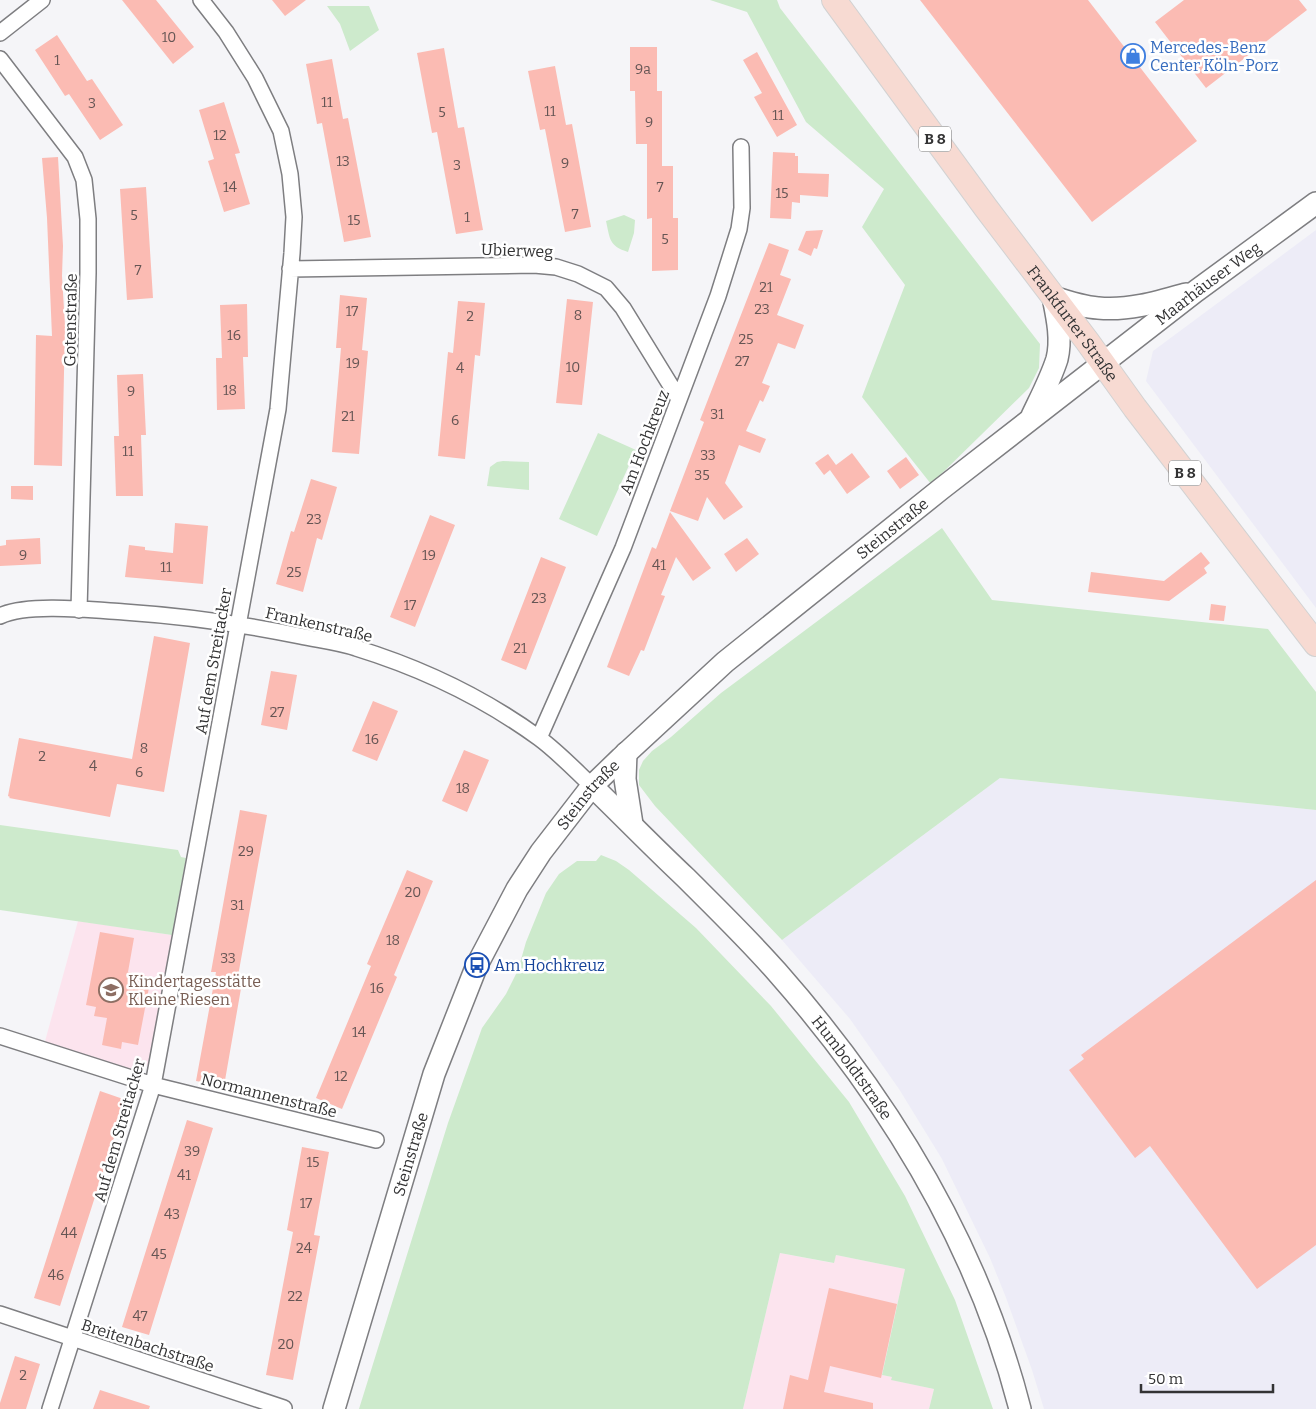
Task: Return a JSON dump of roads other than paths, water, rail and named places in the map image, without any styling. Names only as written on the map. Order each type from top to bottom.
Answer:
[{"type":"main road","name":"Frankfurter Straße","points":[[834,0],[1103,364],[1316,644]]},
{"type":"main road","name":"Maarhäuser Weg","points":[[1103,364],[1196,291],[1316,203]]},
{"type":"main road","points":[[1029,420],[1057,358],[1059,342],[1058,325],[1053,297],[1075,304],[1099,308],[1119,308],[1154,303],[1196,291]]},
{"type":"main road","name":"Steinstraße","points":[[334,1409],[434,1074],[477,965],[517,889],[541,852],[592,786],[725,662],[941,489],[1103,364]]},
{"type":"main road","points":[[626,753],[625,779],[632,824]]},
{"type":"main road","name":"Humboldtstraße","points":[[592,786],[745,937],[777,972],[835,1041],[890,1118],[937,1197],[978,1284],[1011,1375],[1020,1409]]},
{"type":"street","points":[[0,33],[42,0]]},
{"type":"street","name":"Auf dem Streitacker","points":[[50,1409],[153,1085],[278,409],[294,218],[290,174],[281,131],[252,74],[226,32],[201,0]]},
{"type":"street","name":"Gotenstraße","points":[[0,59],[70,149],[84,180],[88,219],[88,264],[79,610]]},
{"type":"street","name":"Am Hochkreuz","points":[[539,738],[622,548],[718,296],[739,229],[742,208],[741,147]]},
{"type":"street","name":"Ubierweg","points":[[290,269],[534,265],[556,267],[578,274],[606,288],[623,308],[679,399]]},
{"type":"street","name":"Frankenstraße","points":[[0,616],[16,611],[31,610],[133,613],[238,624],[349,646],[412,667],[479,699],[539,738],[592,786]]},
{"type":"street","name":"Normannenstraße","points":[[0,1036],[153,1085],[376,1140]]},
{"type":"street","name":"Breitenbachstraße","points":[[0,1314],[284,1408]]},
{"type":"place","name":"Mercedes-Benz Center Köln-Porz","points":[[1133,56]]},
{"type":"place","name":"Am Hochkreuz","points":[[477,965]]},
{"type":"place","name":"Kindertagesstätte Kleine Riesen","points":[[111,990]]}]
